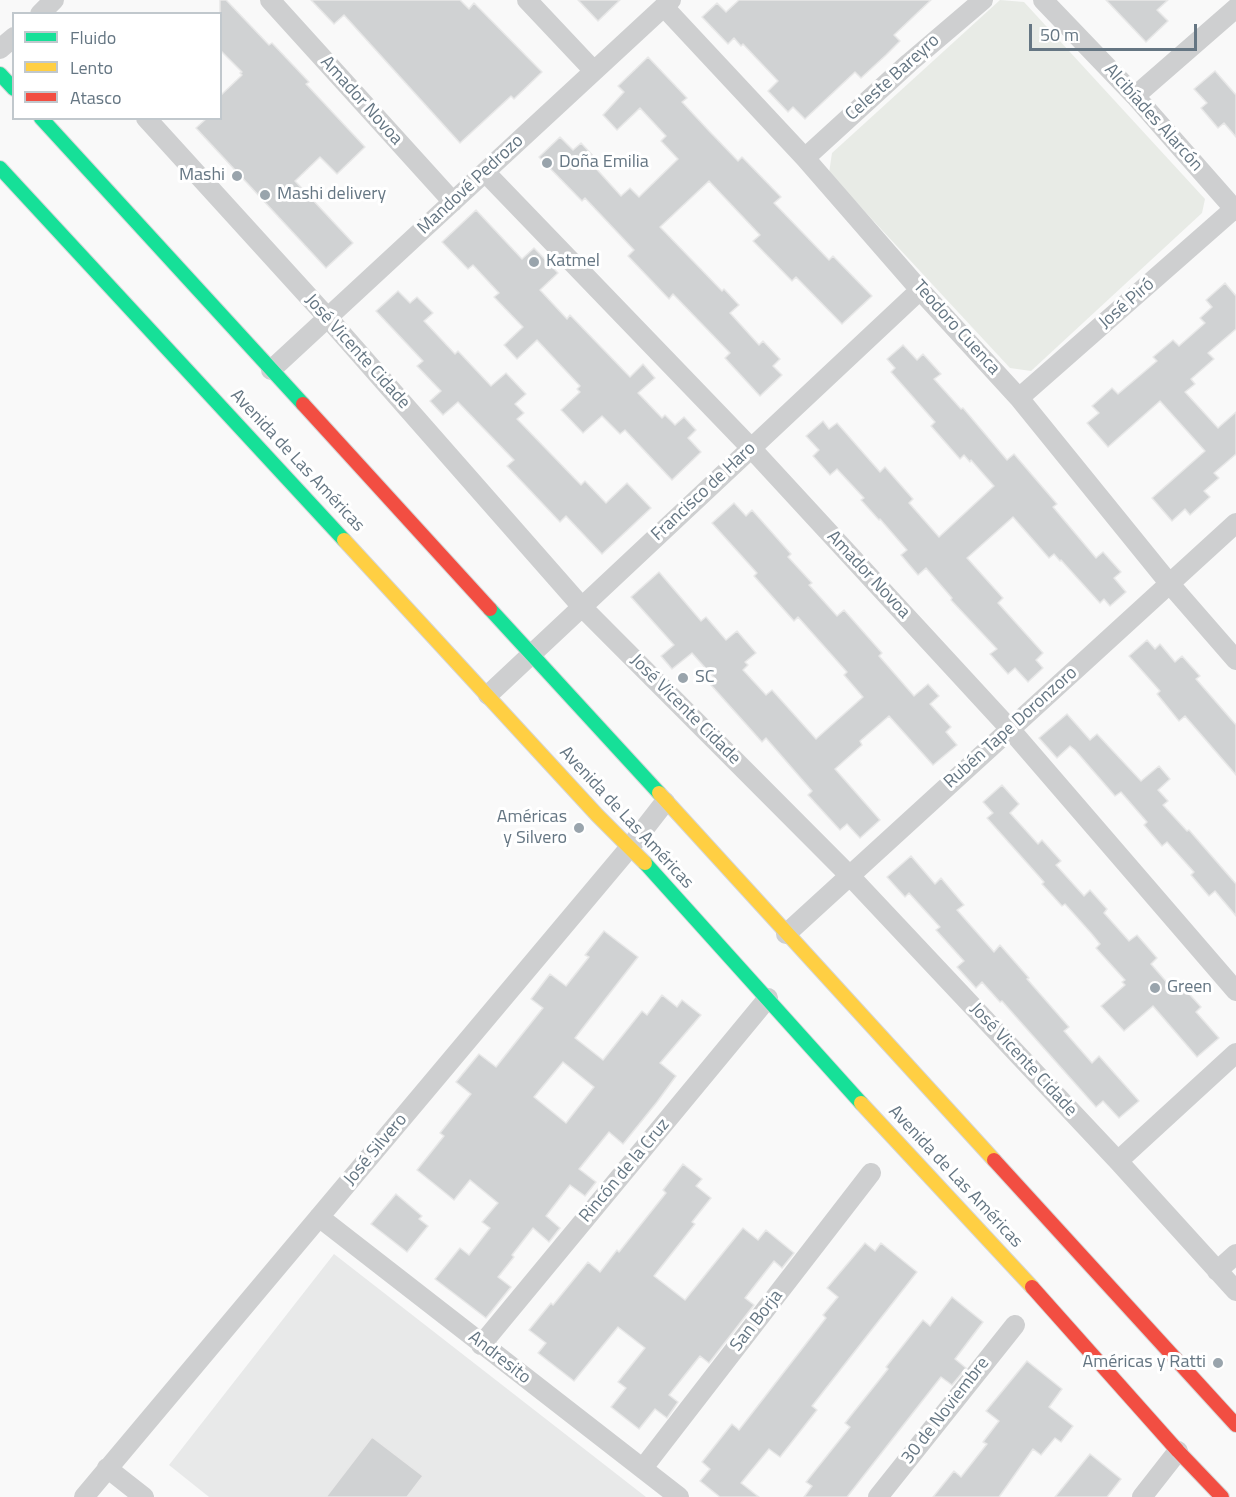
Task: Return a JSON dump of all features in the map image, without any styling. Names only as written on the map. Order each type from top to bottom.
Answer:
[{"type":"main road","points":[[0,74],[12,87]]},
{"type":"main road","points":[[43,120],[1236,1425]]},
{"type":"main road","name":"Avenida de Las Américas","points":[[0,168],[597,815],[630,847],[896,1142],[1039,1294],[1178,1451],[1222,1497]]},
{"type":"street","name":"Amador Novoa","points":[[270,0],[453,202]]},
{"type":"street","points":[[527,0],[594,72]]},
{"type":"street","name":"Celeste Bareyro","points":[[805,158],[909,63],[983,0]]},
{"type":"street","name":"Alcibíades Alarcón","points":[[1043,0],[1135,96],[1235,210]]},
{"type":"street","name":"Mandové Pedrozo","points":[[271,370],[667,3]]},
{"type":"street","name":"Teodoro Cuenca","points":[[667,3],[920,290],[1019,398],[1170,584],[1236,660]]},
{"type":"street","points":[[1135,96],[1236,8]]},
{"type":"street","points":[[0,50],[12,39]]},
{"type":"street","name":"José Vicente Cidade","points":[[148,120],[328,318],[582,606],[850,876],[1118,1161],[1236,1291]]},
{"type":"street","name":"Amador Novoa","points":[[485,172],[752,448],[1010,729],[1236,991]]},
{"type":"street","name":"José Piró","points":[[1019,398],[1235,210]]},
{"type":"street","name":"Francisco de Haro","points":[[488,695],[920,290]]},
{"type":"street","name":"Rubén Tape Doronzoro","points":[[786,934],[1236,523]]},
{"type":"street","name":"José Silvero","points":[[84,1497],[630,847],[665,802]]},
{"type":"street","name":"Rincón de la Cruz","points":[[481,1345],[768,998]]},
{"type":"street","points":[[1118,1161],[1236,1053]]},
{"type":"street","name":"San Borja","points":[[643,1468],[871,1173]]},
{"type":"street","name":"Andresito","points":[[319,1217],[679,1497]]},
{"type":"street","points":[[1217,1271],[1236,1254]]},
{"type":"street","name":"30 de Noviembre","points":[[878,1497],[1015,1325]]},
{"type":"street","points":[[1142,1497],[1178,1451]]},
{"type":"street","points":[[107,1468],[144,1497]]},
{"type":"shaded area","points":[[1000,0],[1024,2],[1205,199],[1202,213],[1031,371],[1010,368],[829,173],[832,153]]},
{"type":"shaded area","points":[[334,1254],[646,1497],[209,1497],[169,1465]]},
{"type":"building","points":[[220,0],[226,0],[309,82],[306,84],[365,147],[337,174],[320,157],[295,181],[353,243],[326,268],[196,128],[205,120],[222,120],[222,94],[242,75],[240,73],[242,72],[222,52],[222,12],[220,12]]},
{"type":"building","points":[[311,0],[460,0],[469,9],[474,3],[542,72],[514,99],[511,96],[460,143],[344,15],[334,24]]},
{"type":"building","points":[[578,0],[620,0],[598,21]]},
{"type":"building","points":[[739,0],[931,0],[894,35],[900,41],[886,55],[861,78],[855,72],[805,119],[793,107],[788,112],[768,91],[778,81],[743,44],[741,46],[734,38],[728,44],[702,17],[717,3],[726,12]]},
{"type":"building","points":[[1106,0],[1168,0],[1157,10],[1168,21],[1146,42]]},
{"type":"building","points":[[648,57],[687,98],[682,102],[710,132],[738,161],[742,157],[781,197],[774,203],[829,260],[833,256],[872,296],[842,324],[796,277],[792,281],[753,241],[760,235],[709,181],[660,227],[722,291],[724,289],[739,305],[730,313],[759,345],[763,341],[780,359],[773,366],[782,375],[760,396],[725,358],[730,353],[673,294],[669,299],[628,256],[634,250],[585,198],[582,201],[539,157],[560,137],[573,150],[581,143],[596,159],[591,163],[621,196],[630,188],[639,197],[678,159],[661,141],[666,136],[640,108],[617,130],[603,115],[624,92],[618,86]]},
{"type":"building","points":[[1215,71],[1236,95],[1236,137],[1224,123],[1218,128],[1201,108],[1207,103],[1194,89]]},
{"type":"building","points":[[476,210],[522,259],[534,248],[558,273],[540,290],[567,319],[570,315],[630,377],[643,364],[655,378],[638,393],[662,418],[665,415],[675,425],[684,417],[696,430],[688,438],[701,452],[672,480],[625,430],[620,434],[602,416],[583,433],[561,410],[580,392],[577,389],[580,386],[537,340],[517,359],[504,345],[523,327],[494,297],[499,293],[473,265],[468,269],[442,242]]},
{"type":"building","points":[[1225,283],[1236,296],[1236,329],[1208,353],[1214,359],[1191,379],[1195,384],[1185,392],[1218,428],[1236,412],[1236,454],[1214,473],[1219,478],[1204,491],[1210,497],[1190,515],[1185,509],[1172,521],[1152,498],[1205,451],[1160,401],[1108,447],[1087,423],[1099,413],[1092,406],[1112,388],[1118,394],[1157,361],[1153,357],[1173,340],[1179,346],[1205,323],[1200,318],[1212,307],[1206,300]]},
{"type":"building","points":[[398,291],[410,303],[417,297],[433,313],[424,321],[455,354],[458,351],[491,386],[506,373],[526,394],[515,404],[524,413],[517,419],[581,485],[585,481],[606,503],[627,483],[651,508],[602,554],[566,516],[560,522],[507,466],[514,460],[458,402],[443,415],[430,401],[441,391],[417,366],[423,361],[376,311]]},
{"type":"building","points":[[903,345],[917,360],[923,354],[941,374],[934,379],[961,409],[963,408],[1007,460],[1014,454],[1057,504],[1053,507],[1096,558],[1103,552],[1121,572],[1114,578],[1126,592],[1110,606],[1104,599],[1100,603],[1061,560],[1054,554],[1049,558],[1013,517],[967,558],[1003,598],[998,603],[1043,653],[1036,660],[1043,668],[1028,682],[1015,668],[1008,674],[990,654],[997,649],[951,600],[952,598],[926,568],[918,575],[901,555],[907,550],[861,500],[864,498],[837,469],[830,475],[813,456],[819,450],[806,436],[823,421],[829,429],[837,423],[880,472],[885,467],[913,499],[909,503],[939,537],[994,486],[971,460],[970,462],[964,455],[960,459],[931,426],[935,422],[891,372],[895,368],[887,359]]},
{"type":"building","points":[[734,503],[746,516],[752,510],[791,554],[788,557],[812,583],[809,585],[837,616],[844,610],[882,653],[879,656],[914,696],[928,684],[939,696],[930,704],[951,727],[946,732],[957,745],[933,765],[889,716],[860,741],[862,745],[835,769],[880,820],[860,838],[847,824],[840,830],[808,795],[812,791],[766,738],[762,742],[711,685],[717,681],[692,653],[672,669],[661,656],[674,645],[631,597],[659,572],[701,621],[706,617],[726,640],[737,631],[756,653],[745,662],[748,665],[743,670],[766,695],[772,690],[816,739],[863,697],[844,675],[847,672],[798,617],[794,621],[754,576],[757,573],[712,523]]},
{"type":"building","points":[[1147,640],[1155,649],[1160,644],[1175,662],[1182,656],[1200,676],[1196,679],[1236,725],[1236,775],[1185,716],[1179,721],[1157,694],[1160,691],[1129,656]]},
{"type":"building","points":[[1067,714],[1090,740],[1097,734],[1141,781],[1159,766],[1170,779],[1158,790],[1168,801],[1163,805],[1187,831],[1189,830],[1236,884],[1236,916],[1215,891],[1209,896],[1191,875],[1194,872],[1167,842],[1162,846],[1144,825],[1147,822],[1121,792],[1115,796],[1075,750],[1070,746],[1057,758],[1039,738]]},
{"type":"building","points":[[1002,785],[1019,804],[1010,813],[1038,844],[1042,840],[1061,861],[1056,865],[1084,896],[1090,890],[1107,909],[1104,913],[1129,941],[1137,935],[1157,958],[1151,964],[1176,993],[1183,987],[1201,1007],[1196,1012],[1219,1038],[1197,1057],[1153,1006],[1124,1031],[1101,1006],[1125,985],[1122,982],[1125,980],[1096,948],[1100,944],[1091,933],[1065,904],[1062,906],[1042,884],[1044,882],[987,818],[993,813],[983,802]]},
{"type":"building","points":[[911,856],[935,884],[941,878],[964,905],[957,910],[994,952],[1000,945],[1029,978],[1027,979],[1069,1027],[1064,1031],[1092,1063],[1099,1056],[1139,1101],[1119,1118],[1103,1101],[1096,1107],[1002,1001],[1000,1002],[982,982],[976,988],[957,967],[964,961],[936,930],[940,927],[909,893],[905,897],[887,877]]},
{"type":"building","points":[[604,931],[638,957],[575,1038],[603,1060],[642,1011],[647,1015],[662,995],[677,1007],[682,1000],[701,1015],[660,1063],[676,1076],[657,1102],[623,1144],[609,1132],[579,1169],[596,1182],[585,1196],[570,1185],[546,1216],[560,1228],[549,1242],[533,1228],[512,1255],[514,1257],[498,1277],[511,1287],[486,1318],[435,1279],[460,1248],[469,1255],[490,1228],[482,1222],[498,1203],[470,1180],[454,1200],[417,1170],[444,1136],[440,1133],[471,1094],[456,1082],[479,1054],[496,1067],[543,1008],[531,999],[550,974],[566,986],[589,957],[585,955]],"holes":[[[563,1062],[594,1087],[566,1123],[534,1097]]]},
{"type":"building","points":[[683,1164],[702,1179],[696,1186],[711,1198],[692,1222],[695,1224],[654,1276],[685,1300],[743,1228],[758,1240],[766,1230],[794,1253],[782,1268],[774,1261],[745,1298],[754,1305],[709,1363],[700,1356],[669,1395],[678,1402],[667,1418],[655,1409],[639,1429],[611,1407],[626,1388],[618,1382],[645,1348],[618,1327],[574,1381],[538,1353],[546,1343],[529,1330],[588,1262],[600,1272],[617,1250],[619,1252],[666,1193],[663,1190]]},
{"type":"building","points":[[396,1194],[422,1216],[419,1219],[428,1226],[407,1252],[371,1224]]},
{"type":"building","points":[[865,1243],[875,1251],[881,1243],[917,1272],[812,1406],[817,1410],[780,1457],[769,1449],[741,1483],[759,1497],[720,1497],[700,1481],[710,1469],[702,1462],[732,1424],[739,1430],[826,1318],[823,1315],[838,1297],[827,1288]]},
{"type":"building","points":[[952,1297],[983,1322],[955,1359],[966,1368],[952,1385],[941,1377],[847,1497],[804,1497],[812,1486],[806,1482],[850,1427],[845,1423],[888,1369],[886,1367],[923,1320],[930,1326]]},
{"type":"building","points":[[1027,1361],[1062,1389],[1049,1407],[1073,1426],[1061,1442],[1055,1438],[1041,1455],[1033,1449],[999,1497],[933,1497],[954,1471],[961,1477],[987,1444],[983,1442],[999,1421],[986,1411]]},
{"type":"building","points":[[372,1437],[423,1476],[407,1497],[326,1497]]},
{"type":"building","points":[[1090,1454],[1121,1479],[1107,1497],[1055,1497]]},
{"type":"traffic: fast","points":[[0,74],[12,87]]},
{"type":"traffic: fast","points":[[43,120],[303,404]]},
{"type":"traffic: fast","points":[[0,168],[344,540]]},
{"type":"traffic: fast","points":[[490,609],[659,793]]},
{"type":"traffic: fast","points":[[645,863],[861,1103]]},
{"type":"traffic: slow","points":[[344,540],[597,815],[645,863]]},
{"type":"traffic: slow","points":[[659,793],[994,1160]]},
{"type":"traffic: slow","points":[[861,1103],[1032,1287]]},
{"type":"traffic: jam","points":[[303,404],[490,609]]},
{"type":"traffic: jam","points":[[994,1160],[1236,1425]]},
{"type":"traffic: jam","points":[[1032,1287],[1222,1497]]},
{"type":"place","name":"Doña Emilia","points":[[547,163]]},
{"type":"place","name":"Mashi","points":[[237,176]]},
{"type":"place","name":"Mashi delivery","points":[[265,195]]},
{"type":"place","name":"Katmel","points":[[534,262]]},
{"type":"place","name":"SC","points":[[683,678]]},
{"type":"place","name":"Américas y Silvero","points":[[579,828]]},
{"type":"place","name":"Green","points":[[1155,988]]},
{"type":"place","name":"Américas y Ratti","points":[[1218,1363]]}]
